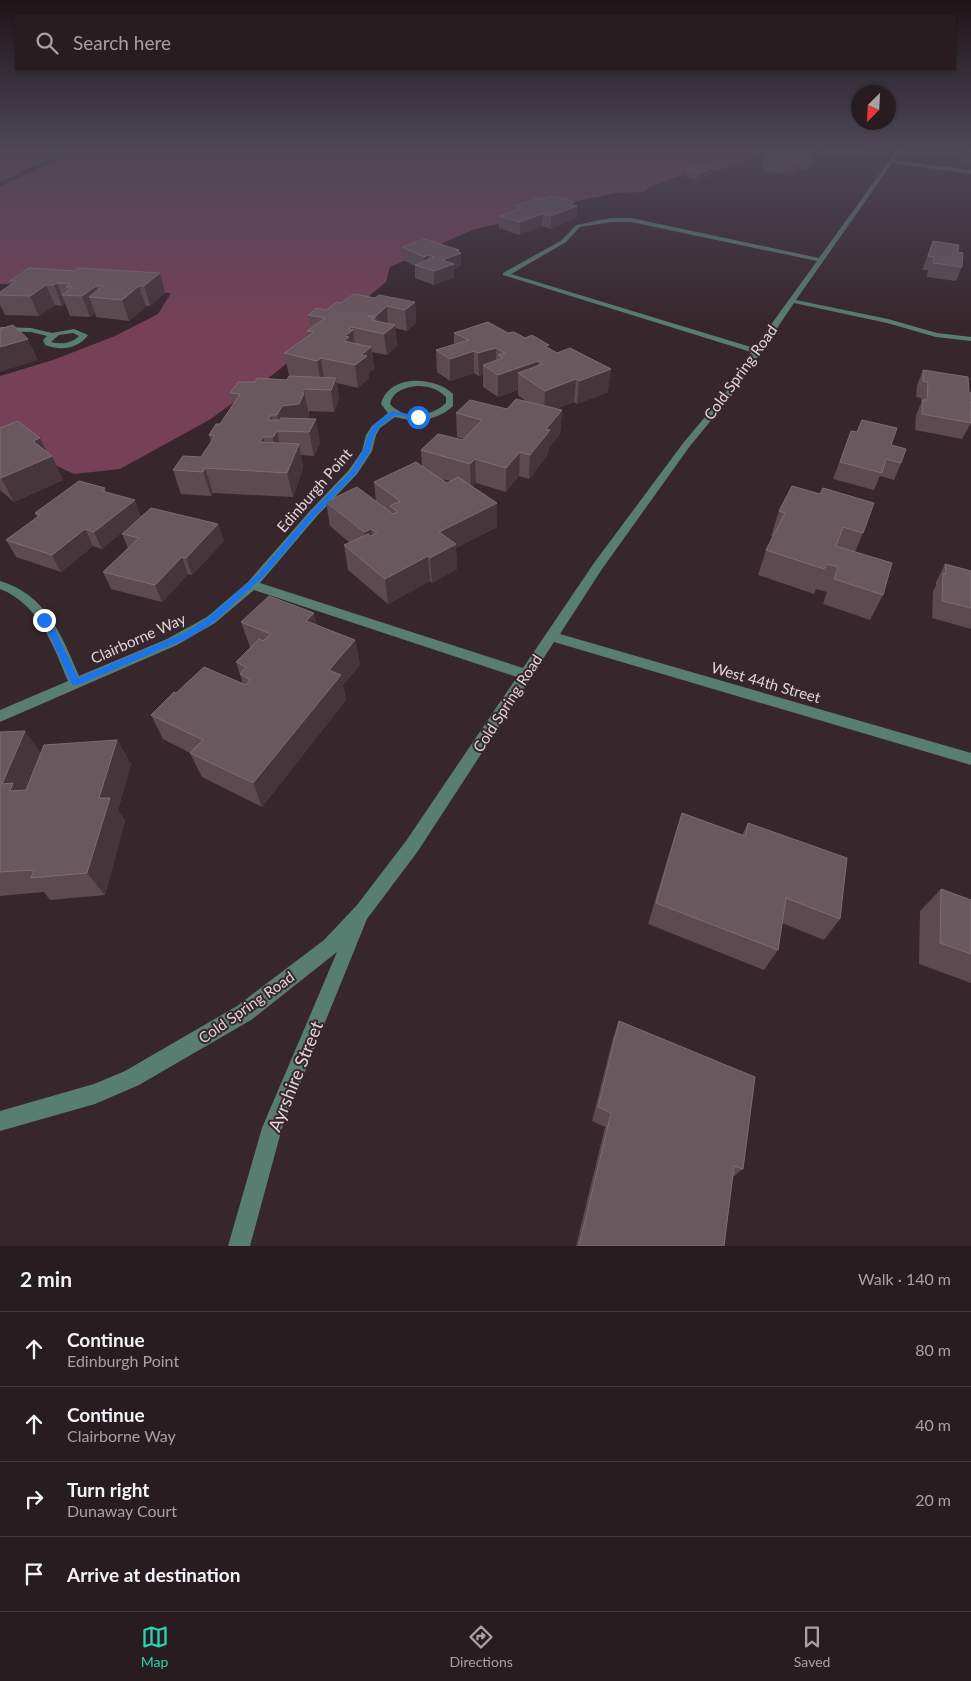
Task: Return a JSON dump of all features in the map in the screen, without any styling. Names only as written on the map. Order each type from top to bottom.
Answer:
[{"type":"street","name":"Cold Spring Road","points":[[0,1121],[95,1094],[132,1078],[174,1055],[244,1013],[276,989],[330,946],[363,911],[412,846],[598,566],[688,444],[729,393],[756,351],[857,208]]},
{"type":"street","points":[[756,351],[504,274],[564,242],[578,226],[610,220],[631,220],[820,260]]},
{"type":"street","points":[[792,302],[888,321],[936,335],[971,339]]},
{"type":"street","points":[[0,329],[31,330],[52,336]]},
{"type":"street","points":[[409,385],[436,386],[448,392],[452,400],[447,408],[426,416],[409,417],[394,413],[385,404],[386,397],[392,391],[409,385]]},
{"type":"street","name":"Edinburgh Point","points":[[252,585],[313,514],[353,472],[367,451],[371,435],[377,426],[394,413]]},
{"type":"street","points":[[0,585],[20,594],[35,607],[50,628],[75,683]]},
{"type":"street","points":[[252,585],[526,674]]},
{"type":"street","name":"Clairborne Way","points":[[0,716],[187,635],[211,620],[252,585]]},
{"type":"street","name":"West 44th Street","points":[[551,636],[971,759]]},
{"type":"street","name":"Ayrshire Street","points":[[239,1246],[272,1128],[363,911]]},
{"type":"shaded area","points":[[0,208],[542,208],[513,220],[472,230],[390,267],[386,282],[275,373],[209,420],[120,469],[74,474],[31,454],[0,457],[0,376],[53,360],[115,336],[158,314],[171,293],[51,285],[0,284]]},
{"type":"building","points":[[521,208],[571,208],[551,216],[542,214],[520,222],[499,216]]},
{"type":"building","points":[[425,239],[459,250],[456,251],[461,253],[442,260],[454,264],[434,271],[415,265],[434,257],[428,255],[424,257],[402,247]]},
{"type":"building","points":[[933,241],[959,245],[958,252],[963,253],[962,267],[933,263],[934,257],[928,256]]},
{"type":"building","points":[[29,268],[75,271],[78,268],[160,273],[144,286],[139,286],[122,300],[89,297],[103,286],[96,286],[82,296],[62,295],[72,287],[66,287],[70,284],[57,283],[46,285],[30,296],[0,295],[0,292],[16,281],[10,281]]},
{"type":"building","points":[[354,294],[375,298],[379,295],[415,302],[405,310],[387,306],[376,316],[368,316],[375,318],[371,320],[395,325],[384,334],[352,327],[349,329],[353,330],[345,336],[349,337],[344,341],[371,347],[361,355],[367,356],[355,365],[321,358],[317,361],[284,353],[314,332],[307,331],[325,318],[308,315],[317,308],[326,310]]},
{"type":"building","points":[[488,322],[508,333],[514,332],[525,338],[532,335],[549,345],[545,346],[557,353],[570,348],[611,369],[579,381],[576,379],[545,391],[518,373],[543,364],[538,361],[498,375],[483,365],[503,358],[498,355],[505,353],[496,348],[478,353],[474,351],[450,359],[436,350],[469,340],[454,333]]},
{"type":"building","points":[[13,325],[28,339],[0,347],[0,329]]},
{"type":"building","points":[[923,370],[968,377],[969,392],[971,393],[971,423],[922,414],[923,400],[927,400],[928,382],[923,381]]},
{"type":"building","points":[[289,376],[336,378],[331,390],[304,389],[299,404],[282,406],[277,415],[271,415],[268,420],[280,420],[281,418],[316,419],[309,432],[277,431],[273,437],[263,437],[260,442],[299,444],[287,473],[205,468],[203,472],[173,470],[183,456],[201,457],[215,436],[209,435],[216,424],[220,424],[240,394],[230,393],[238,382],[255,382],[257,378],[287,380]]},
{"type":"building","points":[[516,399],[562,410],[546,429],[550,430],[530,455],[520,452],[506,468],[475,459],[470,464],[421,450],[438,434],[463,440],[482,420],[456,413],[470,400],[507,409]]},
{"type":"building","points":[[862,420],[897,428],[891,445],[906,449],[901,463],[886,459],[882,473],[840,462],[851,431],[857,432]]},
{"type":"building","points":[[18,421],[40,438],[33,441],[52,456],[1,478],[0,428]]},
{"type":"building","points":[[416,462],[447,483],[458,477],[497,503],[439,532],[456,544],[430,558],[428,556],[385,579],[344,545],[368,534],[371,536],[377,533],[371,529],[364,532],[326,502],[357,487],[393,514],[398,512],[390,506],[400,501],[374,482]]},
{"type":"building","points":[[79,481],[105,488],[102,491],[135,500],[94,532],[85,529],[52,555],[6,540],[40,515],[35,513]]},
{"type":"building","points":[[792,486],[820,494],[823,488],[874,503],[863,533],[843,527],[836,546],[892,563],[883,595],[834,579],[838,567],[827,564],[824,569],[766,550],[785,513],[779,511]]},
{"type":"building","points":[[151,508],[218,524],[186,558],[182,557],[155,585],[103,572],[139,538],[122,534]]},
{"type":"building","points":[[945,564],[971,571],[971,608],[942,601],[943,573],[946,574]]},
{"type":"building","points":[[269,596],[314,613],[306,621],[355,640],[329,670],[341,675],[253,783],[190,753],[203,740],[151,715],[174,692],[176,693],[204,667],[246,685],[250,680],[240,674],[246,667],[236,662],[259,639],[263,641],[271,634],[241,622]]},
{"type":"building","points":[[25,731],[2,784],[13,783],[10,791],[26,790],[44,745],[117,740],[99,798],[110,798],[87,873],[31,878],[34,870],[0,872],[0,732]]},
{"type":"building","points":[[682,813],[745,836],[748,823],[847,858],[840,919],[786,898],[778,950],[656,903]]},
{"type":"building","points":[[941,889],[971,900],[971,954],[940,943]]},
{"type":"building","points":[[619,1021],[755,1077],[743,1169],[734,1166],[724,1246],[579,1246],[611,1113],[598,1107]]},
{"type":"route","points":[[44,620],[50,628],[75,683],[172,642],[200,628],[252,585],[313,514],[346,480],[367,451],[371,435],[384,419],[394,413],[418,417]]}]
